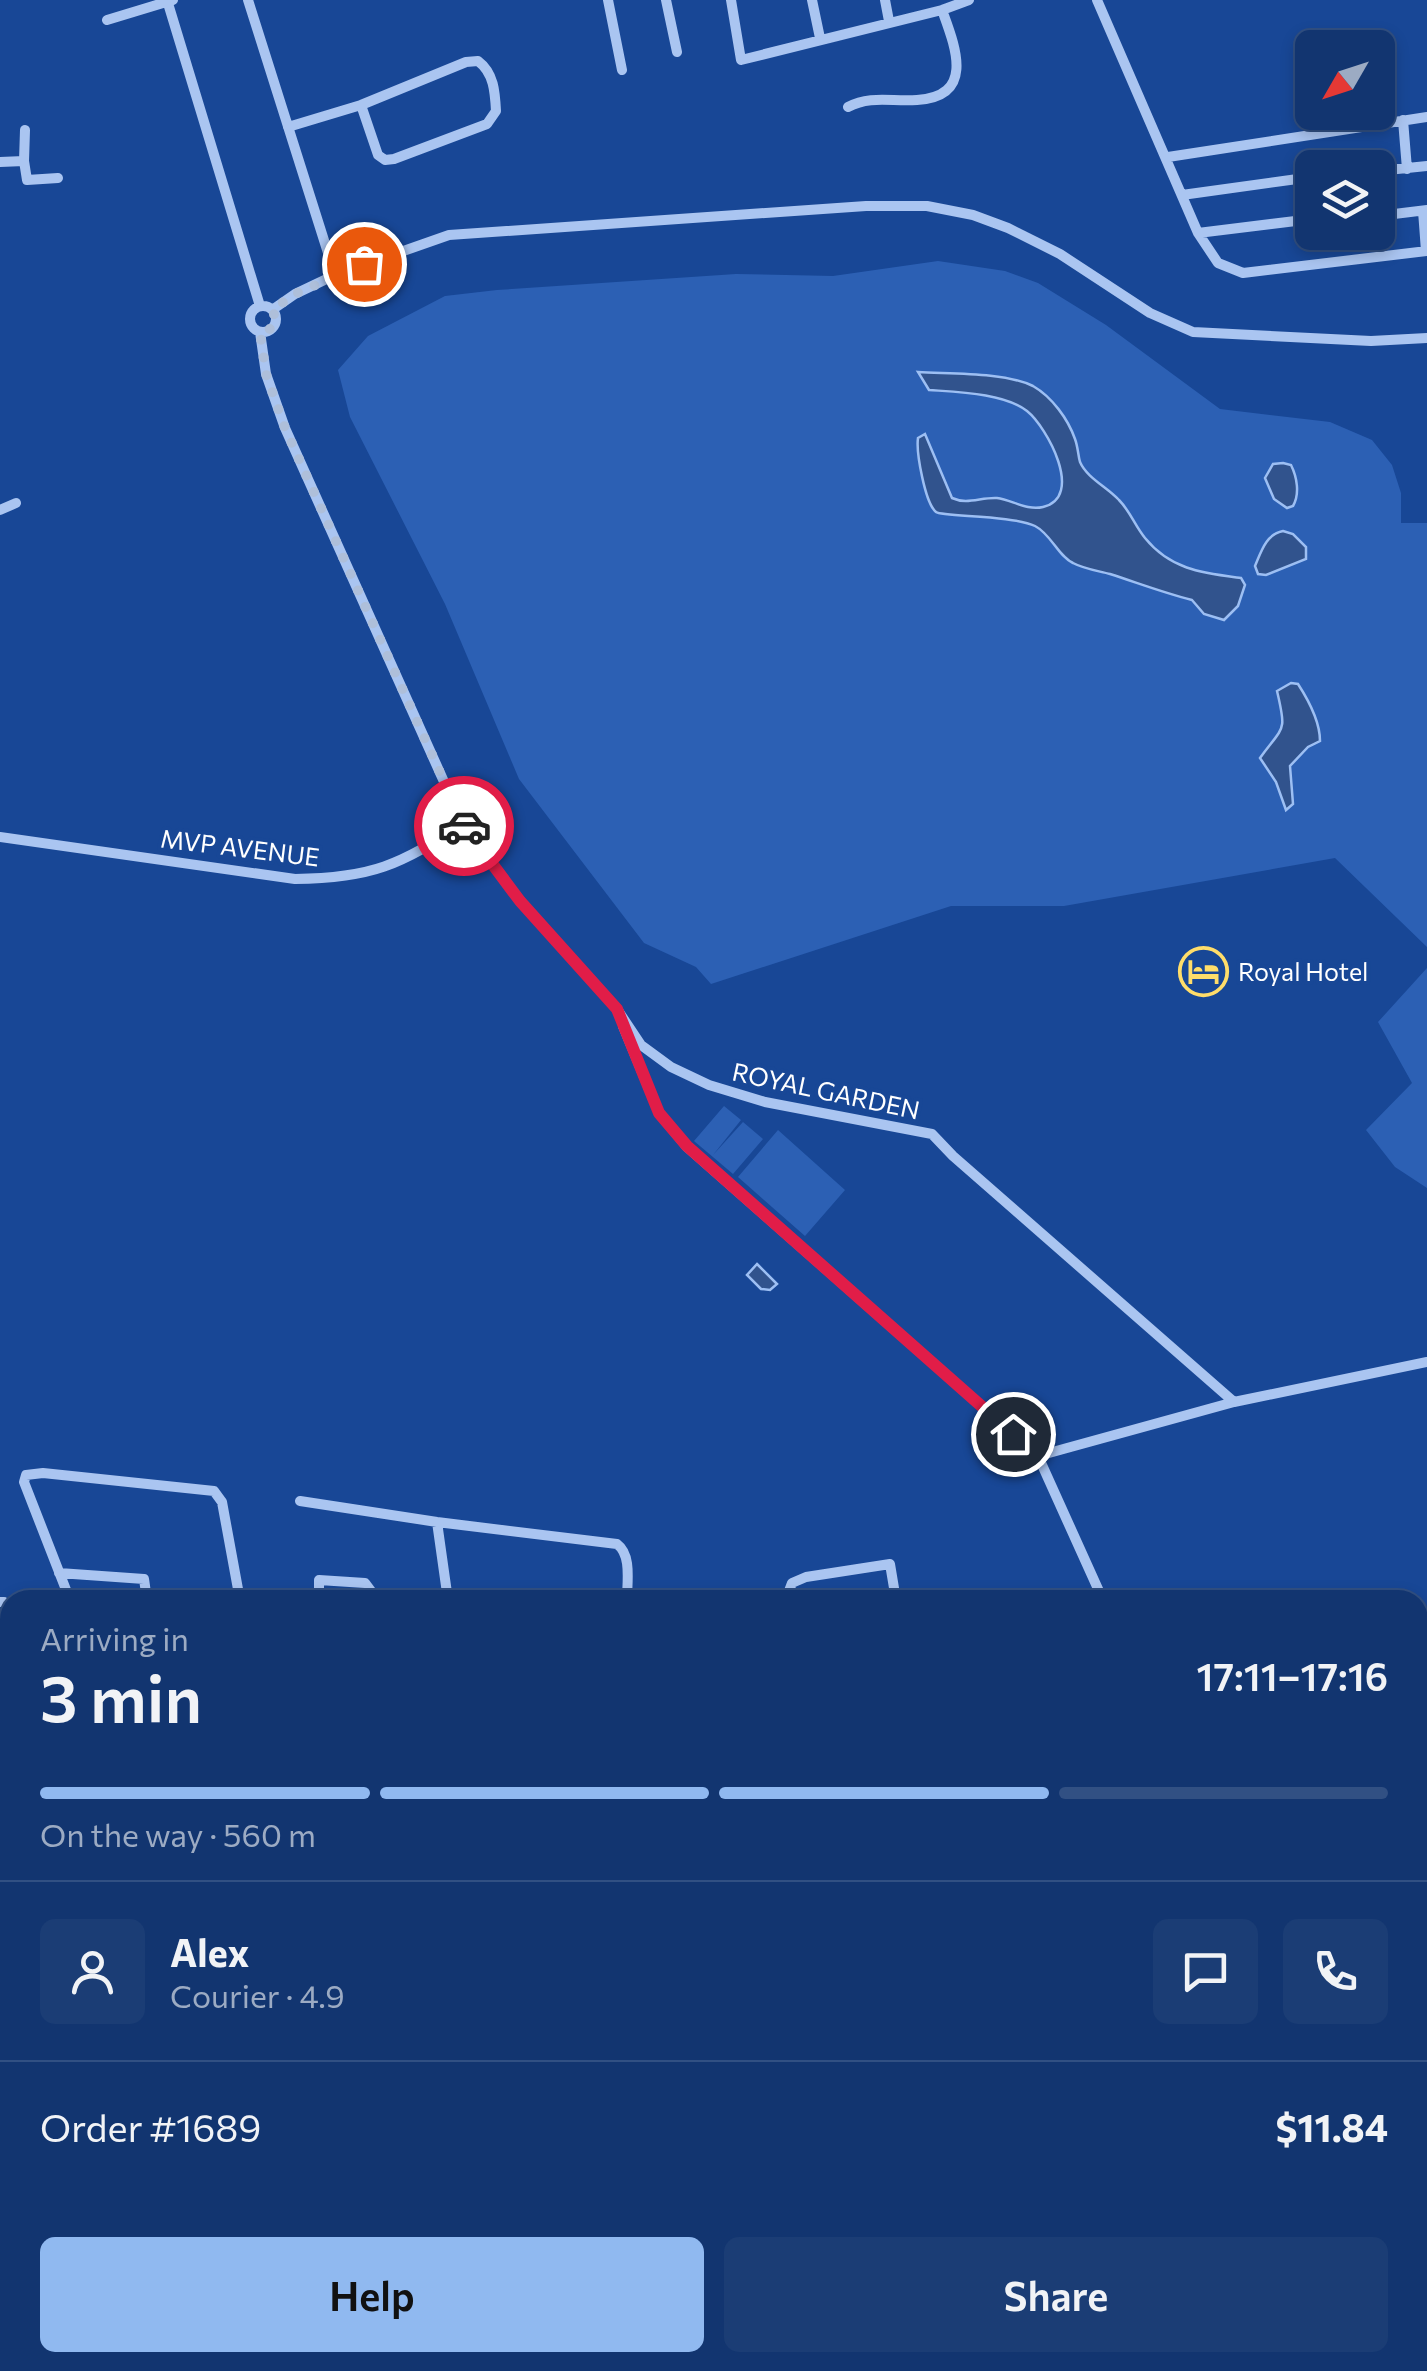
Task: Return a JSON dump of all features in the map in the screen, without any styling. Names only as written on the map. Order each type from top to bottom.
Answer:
[{"type":"street","points":[[248,0],[335,275]]},
{"type":"street","points":[[608,0],[622,70]]},
{"type":"street","points":[[666,0],[677,52]]},
{"type":"street","points":[[730,0],[741,60],[969,0]]},
{"type":"street","points":[[812,0],[820,38]]},
{"type":"street","points":[[885,0],[889,21]]},
{"type":"street","points":[[1097,0],[1198,232],[1218,262],[1243,273],[1426,251],[1425,210],[1395,214]]},
{"type":"street","points":[[107,20],[170,1],[266,308],[276,319],[273,328],[260,332],[250,321],[252,312],[266,308],[335,275],[450,236],[866,206],[926,206],[973,216],[1038,242],[1150,313],[1193,332],[1371,341],[1427,338]]},
{"type":"street","points":[[848,107],[880,98],[917,100],[944,92],[956,80],[958,68],[942,10]]},
{"type":"street","points":[[288,127],[478,61],[489,71],[493,82],[496,111],[487,124],[385,160],[378,155],[360,105]]},
{"type":"street","points":[[1168,157],[1427,116]]},
{"type":"street","points":[[1403,120],[1406,169]]},
{"type":"street","points":[[26,130],[27,180],[58,178]]},
{"type":"street","points":[[0,162],[24,161]]},
{"type":"street","points":[[1395,170],[1427,166]]},
{"type":"street","points":[[1182,195],[1295,179]]},
{"type":"street","points":[[1198,232],[1295,221]]},
{"type":"street","name":"ROYAL GARDEN","points":[[260,332],[266,374],[285,428],[463,824],[520,901],[617,1009],[641,1044],[671,1067],[709,1085],[765,1102],[932,1134],[952,1156],[1234,1402]]},
{"type":"street","points":[[0,510],[16,504]]},
{"type":"street","name":"MVP AVENUE","points":[[0,837],[295,879],[338,878],[407,860],[463,824]]},
{"type":"street","points":[[617,1009],[659,1113],[687,1146],[1038,1456],[1098,1590]]},
{"type":"street","points":[[1038,1456],[1234,1402],[1427,1362]]},
{"type":"street","points":[[66,1590],[24,1482],[26,1475],[44,1473],[214,1491],[222,1502],[238,1590]]},
{"type":"street","points":[[300,1501],[618,1544],[626,1557],[627,1590]]},
{"type":"street","points":[[437,1522],[447,1590]]},
{"type":"street","points":[[788,1590],[792,1583],[806,1578],[890,1564],[894,1590]]},
{"type":"street","points":[[59,1574],[144,1579],[146,1590]]},
{"type":"street","points":[[318,1590],[316,1579],[365,1583],[368,1590]]},
{"type":"shaded area","points":[[938,261],[1005,271],[1038,283],[1106,325],[1220,409],[1330,422],[1372,440],[1392,465],[1401,493],[1401,523],[1427,523],[1427,947],[1335,858],[1064,906],[951,906],[711,984],[696,967],[644,943],[519,779],[445,604],[350,417],[338,370],[368,336],[445,296],[736,274],[833,276]]},
{"type":"shaded area","points":[[918,372],[1007,378],[1040,391],[1068,424],[1083,468],[1123,504],[1155,549],[1201,572],[1241,578],[1245,585],[1238,606],[1224,620],[1204,614],[1192,600],[1073,563],[1046,534],[1025,522],[936,512],[928,499],[920,465],[918,438],[925,434],[952,498],[958,500],[997,498],[1043,507],[1055,501],[1062,476],[1044,431],[1027,411],[993,397],[929,390]]},
{"type":"shaded area","points":[[1273,464],[1291,465],[1297,486],[1293,506],[1287,508],[1274,499],[1265,478]]},
{"type":"shaded area","points":[[1283,531],[1293,534],[1306,547],[1306,559],[1266,575],[1258,574],[1255,566],[1265,544]]},
{"type":"shaded area","points":[[1291,683],[1298,684],[1310,704],[1320,741],[1308,747],[1290,766],[1293,804],[1286,810],[1276,782],[1260,758],[1281,728],[1277,691]]},
{"type":"shaded area","points":[[1427,968],[1427,1188],[1395,1167],[1366,1130],[1412,1083],[1378,1022]]},
{"type":"shaded area","points":[[724,1106],[741,1120],[713,1155],[743,1122],[763,1139],[733,1174],[694,1141]]},
{"type":"shaded area","points":[[778,1130],[845,1190],[805,1236],[738,1177]]},
{"type":"shaded area","points":[[757,1264],[777,1284],[770,1290],[761,1289],[747,1275]]},
{"type":"way so far","points":[[364,264],[295,294],[272,310],[276,319],[273,328],[260,332],[266,374],[285,428],[389,666],[464,826]]},
{"type":"place","name":"Royal Hotel","points":[[1203,972]]},
{"type":"route","points":[[464,826],[520,901],[617,1009],[659,1113],[687,1146],[1013,1434]]}]
